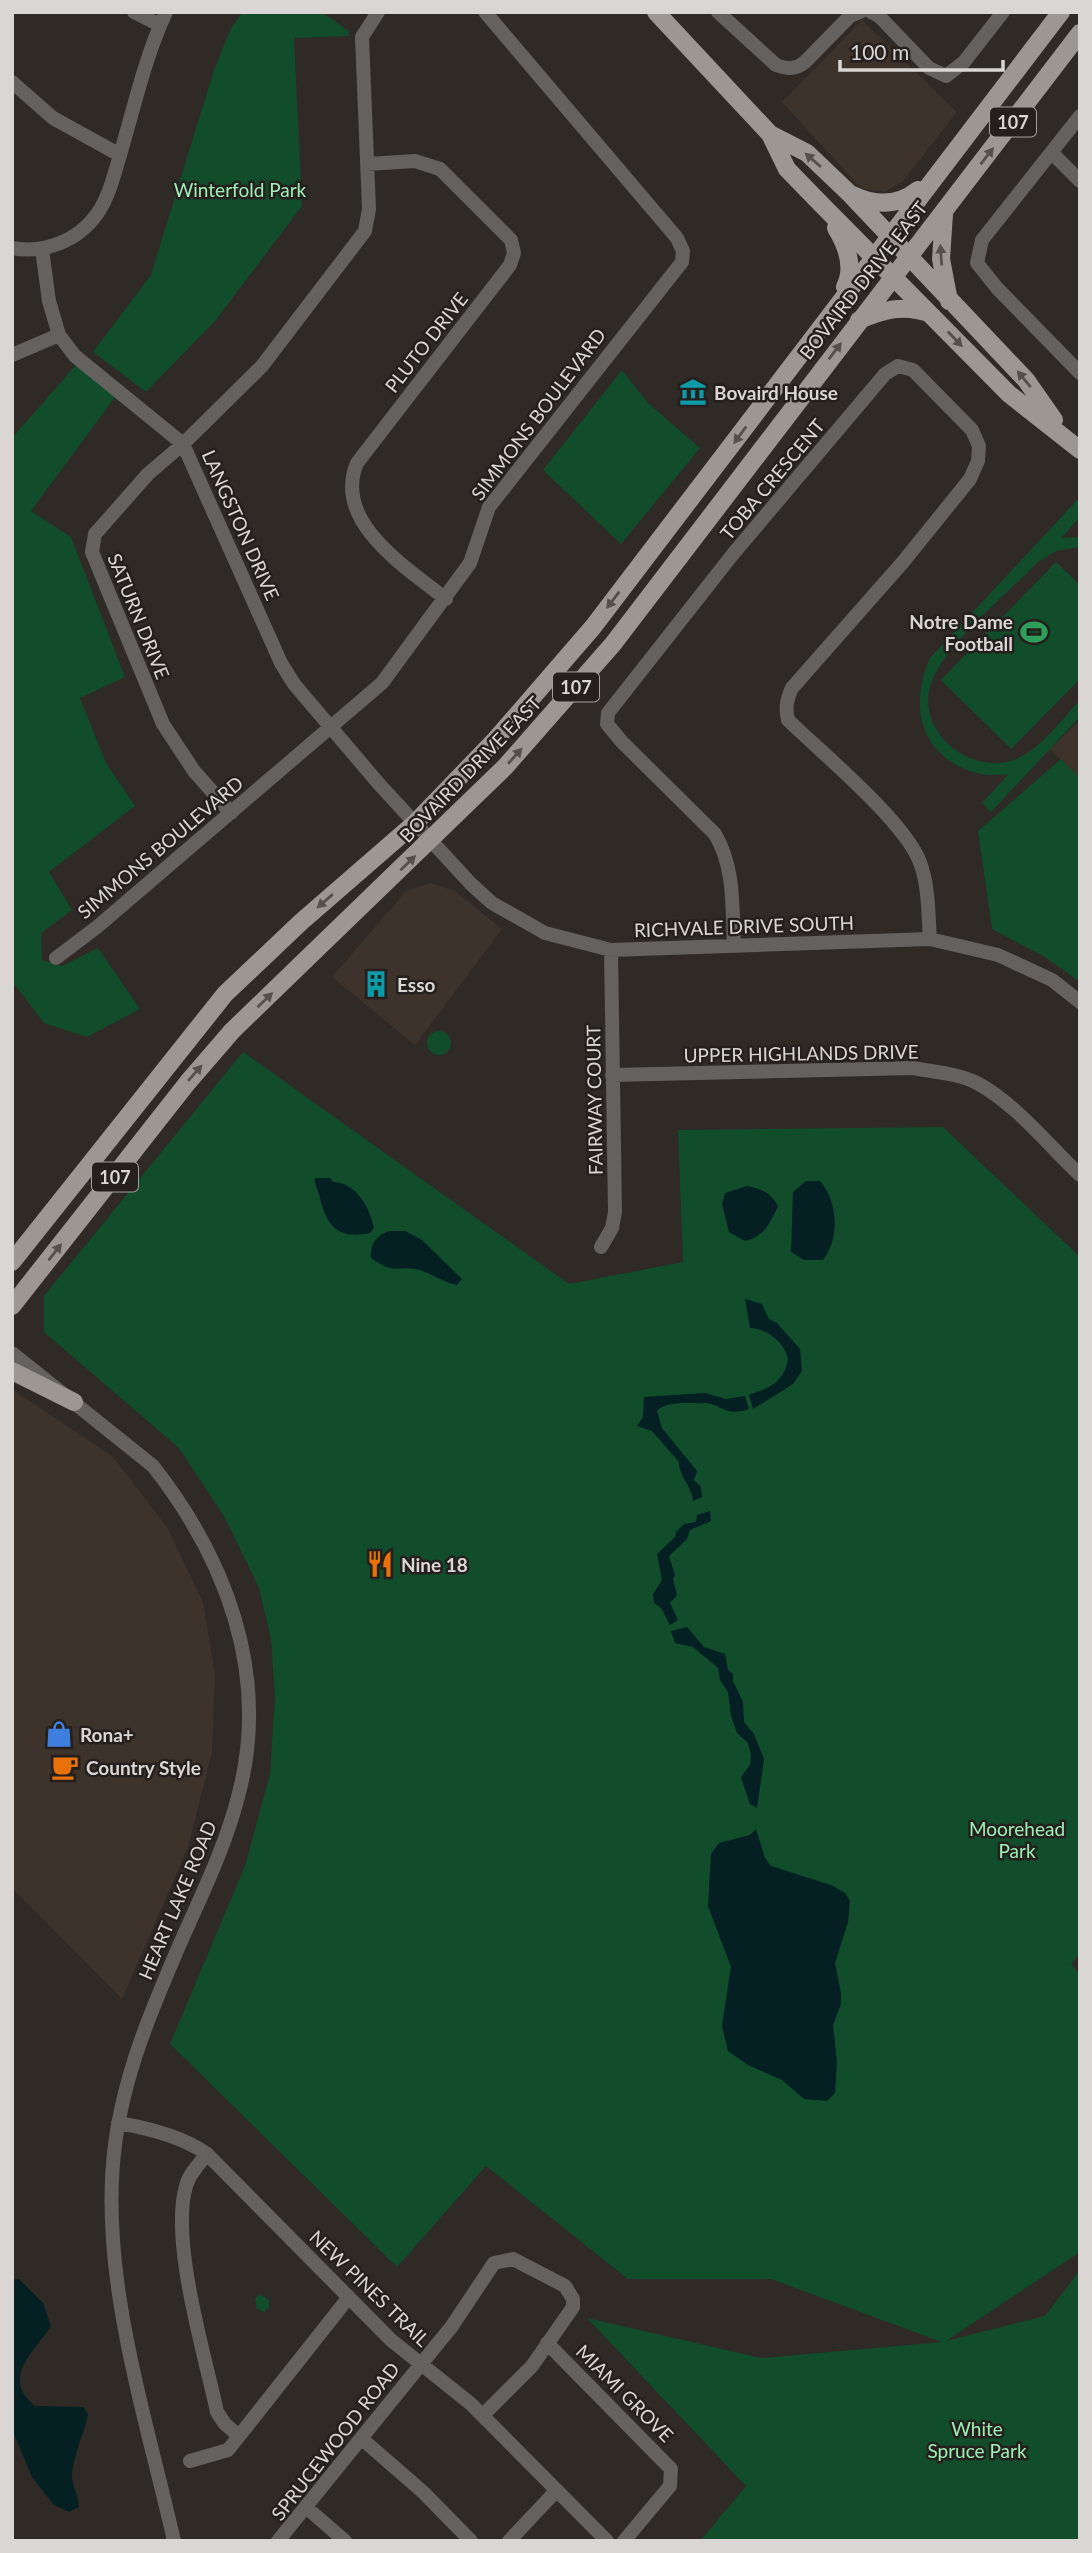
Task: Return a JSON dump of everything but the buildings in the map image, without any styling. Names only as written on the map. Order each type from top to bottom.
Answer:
[{"type":"main road","points":[[656,12],[770,134],[787,169],[821,205],[1009,394],[1080,450]]},
{"type":"main road","name":"BOVAIRD DRIVE EAST","points":[[12,1262],[225,994],[310,913],[415,823],[496,739],[593,627],[839,300],[1061,12]]},
{"type":"main road","name":"BOVAIRD DRIVE EAST","points":[[12,1306],[188,1082],[232,1031],[505,767],[613,644],[1080,33]]},
{"type":"main road","points":[[770,134],[807,153],[850,194],[1026,380],[1064,435]]},
{"type":"main road","points":[[850,194],[876,204],[891,203],[906,200],[932,179]]},
{"type":"main road","points":[[821,205],[845,242],[849,258],[849,279],[839,300]]},
{"type":"main road","points":[[945,210],[941,259],[949,300]]},
{"type":"main road","points":[[858,321],[899,307],[929,313]]},
{"type":"main road","points":[[12,1371],[74,1402]]},
{"type":"street","points":[[12,248],[42,249],[66,240],[92,221],[105,202],[163,19],[134,12]]},
{"type":"street","points":[[183,444],[262,366],[352,252],[365,231],[367,164],[362,37],[378,12]]},
{"type":"street","name":"SIMMONS BOULEVARD","points":[[56,958],[97,927],[382,683],[470,563],[489,507],[682,262],[683,251],[651,206],[485,12]]},
{"type":"street","points":[[718,12],[776,65],[785,69],[799,67],[850,16],[860,12]]},
{"type":"street","points":[[871,12],[879,16],[929,68],[946,76],[964,62],[1003,12]]},
{"type":"street","points":[[12,82],[53,118],[120,155]]},
{"type":"street","points":[[1080,116],[982,240],[977,263],[997,288],[1080,373]]},
{"type":"street","points":[[1052,153],[1080,181]]},
{"type":"street","name":"PLUTO DRIVE","points":[[367,164],[415,160],[440,169],[511,240],[514,253],[510,265],[357,463],[351,477],[353,495],[370,536],[446,599]]},
{"type":"street","name":"LANGSTON DRIVE","points":[[42,249],[49,301],[59,335],[75,356],[183,444],[281,663],[330,726],[415,823]]},
{"type":"street","points":[[12,355],[59,335]]},
{"type":"street","name":"TOBA CRESCENT","points":[[734,945],[730,870],[725,850],[715,834],[622,742],[607,724],[608,713],[733,554],[885,374],[898,366],[913,370],[972,430],[979,446],[978,461],[970,479],[903,562],[792,688],[786,701],[786,711],[788,720],[905,834],[919,860],[926,882],[930,939]]},
{"type":"street","name":"SATURN DRIVE","points":[[183,444],[148,474],[95,534],[92,552],[163,724],[194,771],[231,813]]},
{"type":"street","name":"RICHVALE DRIVE SOUTH","points":[[415,823],[492,903],[523,922],[570,942],[611,950],[930,939],[998,955],[1052,980],[1080,1002]]},
{"type":"street","name":"FAIRWAY COURT","points":[[601,1247],[611,1228],[615,1212],[611,950]]},
{"type":"street","name":"UPPER HIGHLANDS DRIVE","points":[[612,1075],[913,1068],[957,1075],[978,1084],[1006,1104],[1080,1175]]},
{"type":"street","name":"HEART LAKE ROAD","points":[[12,1353],[153,1466],[188,1513],[209,1551],[233,1606],[248,1689],[248,1750],[239,1794],[220,1850],[135,2050],[118,2123],[111,2213],[116,2275],[174,2541]]},
{"type":"street","name":"NEW PINES TRAIL","points":[[118,2123],[143,2127],[185,2141],[206,2154],[391,2340],[483,2416],[607,2541]]},
{"type":"street","points":[[206,2154],[185,2187],[183,2222],[186,2259],[217,2412],[225,2424],[239,2436]]},
{"type":"street","name":"SPRUCEWOOD ROAD","points":[[278,2541],[452,2326],[499,2259],[513,2259],[570,2292],[573,2307],[547,2343]]},
{"type":"street","points":[[190,2461],[222,2454],[349,2297]]},
{"type":"street","points":[[483,2416],[532,2365],[547,2343]]},
{"type":"street","name":"MIAMI GROVE","points":[[547,2343],[671,2469],[670,2486],[624,2541]]},
{"type":"street","points":[[362,2439],[423,2492],[471,2541]]},
{"type":"street","points":[[509,2541],[557,2490]]},
{"type":"street","points":[[307,2508],[345,2541]]},
{"type":"shaded area","points":[[862,20],[957,112],[903,181],[885,192],[865,189],[857,184],[782,102]]},
{"type":"shaded area","points":[[1080,720],[1080,778],[1050,749]]},
{"type":"shaded area","points":[[431,883],[455,891],[502,929],[415,1045],[332,977],[406,891]]},
{"type":"shaded area","points":[[12,1389],[113,1457],[167,1527],[203,1602],[215,1674],[212,1752],[188,1847],[122,1999],[12,1888]]},
{"type":"green space","name":"Winterfold Park","points":[[243,12],[321,12],[349,31],[348,36],[294,38],[302,206],[215,321],[146,392],[93,352],[151,275],[214,70],[231,28]]},
{"type":"green space","points":[[76,365],[115,397],[31,511],[71,537],[125,677],[80,698],[106,763],[135,806],[49,872],[72,910],[41,933],[42,960],[62,966],[98,948],[140,1009],[87,1037],[44,1023],[12,981],[12,438]]},
{"type":"green space","points":[[622,370],[647,402],[700,448],[621,544],[543,470]]},
{"type":"green space","points":[[1079,498],[1080,517],[1061,538],[1080,537],[1080,547],[1056,551],[1038,562],[964,635],[939,666],[932,681],[928,698],[936,729],[946,742],[959,752],[974,760],[990,763],[1018,758],[1038,745],[1080,700],[1080,717],[991,812],[982,803],[1008,775],[984,775],[961,767],[945,757],[933,744],[925,730],[921,713],[923,677],[930,658]]},
{"type":"green space","name":"Notre Dame Football","points":[[1056,562],[1080,585],[1080,679],[1011,749],[941,680]]},
{"type":"green space","points":[[1061,759],[1080,778],[1080,982],[1045,957],[992,929],[978,831]]},
{"type":"green space","points":[[439,1031],[448,1034],[451,1043],[448,1052],[439,1055],[430,1052],[427,1043],[430,1034]]},
{"type":"green space","points":[[243,1052],[569,1284],[683,1262],[678,1130],[943,1127],[1080,1257],[1080,1954],[1071,1964],[1080,1974],[1080,2252],[946,2341],[1045,2316],[1080,2270],[1080,2541],[700,2541],[746,2486],[587,2318],[761,2358],[942,2342],[771,2279],[628,2279],[486,2166],[397,2267],[170,2044],[245,1866],[270,1774],[275,1697],[271,1639],[259,1588],[225,1518],[179,1448],[44,1332],[44,1296]]},
{"type":"green space","points":[[259,2294],[269,2300],[269,2307],[264,2312],[257,2309],[255,2299]]},
{"type":"water","points":[[315,1178],[330,1178],[333,1182],[349,1186],[355,1191],[372,1220],[374,1228],[370,1233],[348,1234],[334,1227],[325,1214]]},
{"type":"water","points":[[806,1181],[820,1181],[833,1209],[835,1220],[832,1242],[823,1260],[804,1260],[791,1252],[793,1192]]},
{"type":"water","points":[[747,1186],[765,1192],[778,1206],[762,1233],[745,1241],[729,1232],[722,1204],[725,1193]]},
{"type":"water","points":[[390,1231],[405,1231],[422,1240],[462,1279],[457,1285],[413,1268],[386,1267],[371,1258],[375,1241]]},
{"type":"water","points":[[745,1299],[762,1304],[769,1319],[777,1323],[800,1349],[802,1371],[793,1384],[753,1409],[749,1395],[769,1387],[779,1379],[788,1359],[783,1347],[774,1338],[763,1331],[750,1328]]},
{"type":"water","points":[[705,1393],[726,1399],[745,1396],[749,1409],[734,1412],[710,1403],[687,1403],[667,1405],[657,1411],[662,1428],[697,1471],[694,1480],[701,1487],[702,1497],[693,1501],[679,1462],[652,1431],[637,1426],[643,1417],[644,1397]]},
{"type":"water","points":[[710,1511],[711,1521],[690,1530],[687,1539],[669,1556],[677,1595],[670,1603],[678,1620],[670,1625],[661,1608],[654,1603],[653,1594],[662,1580],[657,1554],[684,1524],[696,1522],[697,1515]]},
{"type":"water","points":[[687,1627],[704,1647],[725,1654],[728,1670],[733,1674],[733,1681],[743,1702],[744,1722],[754,1734],[764,1759],[757,1808],[750,1804],[741,1777],[750,1765],[748,1743],[737,1733],[731,1716],[728,1692],[720,1680],[718,1668],[693,1647],[675,1643],[671,1631]]},
{"type":"water","points":[[756,1829],[765,1858],[771,1866],[831,1885],[845,1893],[850,1901],[848,1922],[835,1963],[841,2004],[833,2025],[837,2062],[835,2093],[827,2101],[804,2099],[782,2080],[748,2065],[728,2051],[722,2026],[731,1967],[708,1906],[711,1854],[719,1843],[750,1835]]},
{"type":"water","points":[[19,2279],[43,2303],[51,2326],[23,2365],[20,2385],[25,2395],[35,2406],[84,2407],[88,2415],[72,2475],[79,2507],[69,2512],[54,2505],[32,2477],[12,2429],[12,2280]]},
{"type":"place","name":"Bovaird House","points":[[693,392]]},
{"type":"place","name":"Notre Dame Football","points":[[1034,632]]},
{"type":"place","name":"Esso","points":[[376,984]]},
{"type":"place","name":"Nine 18","points":[[380,1564]]},
{"type":"place","name":"Rona+","points":[[59,1734]]},
{"type":"place","name":"Country Style","points":[[65,1767]]},
{"type":"park label","name":"Moorehead Park","points":[[1017,1839]]},
{"type":"park label","name":"White Spruce Park","points":[[977,2439]]}]
